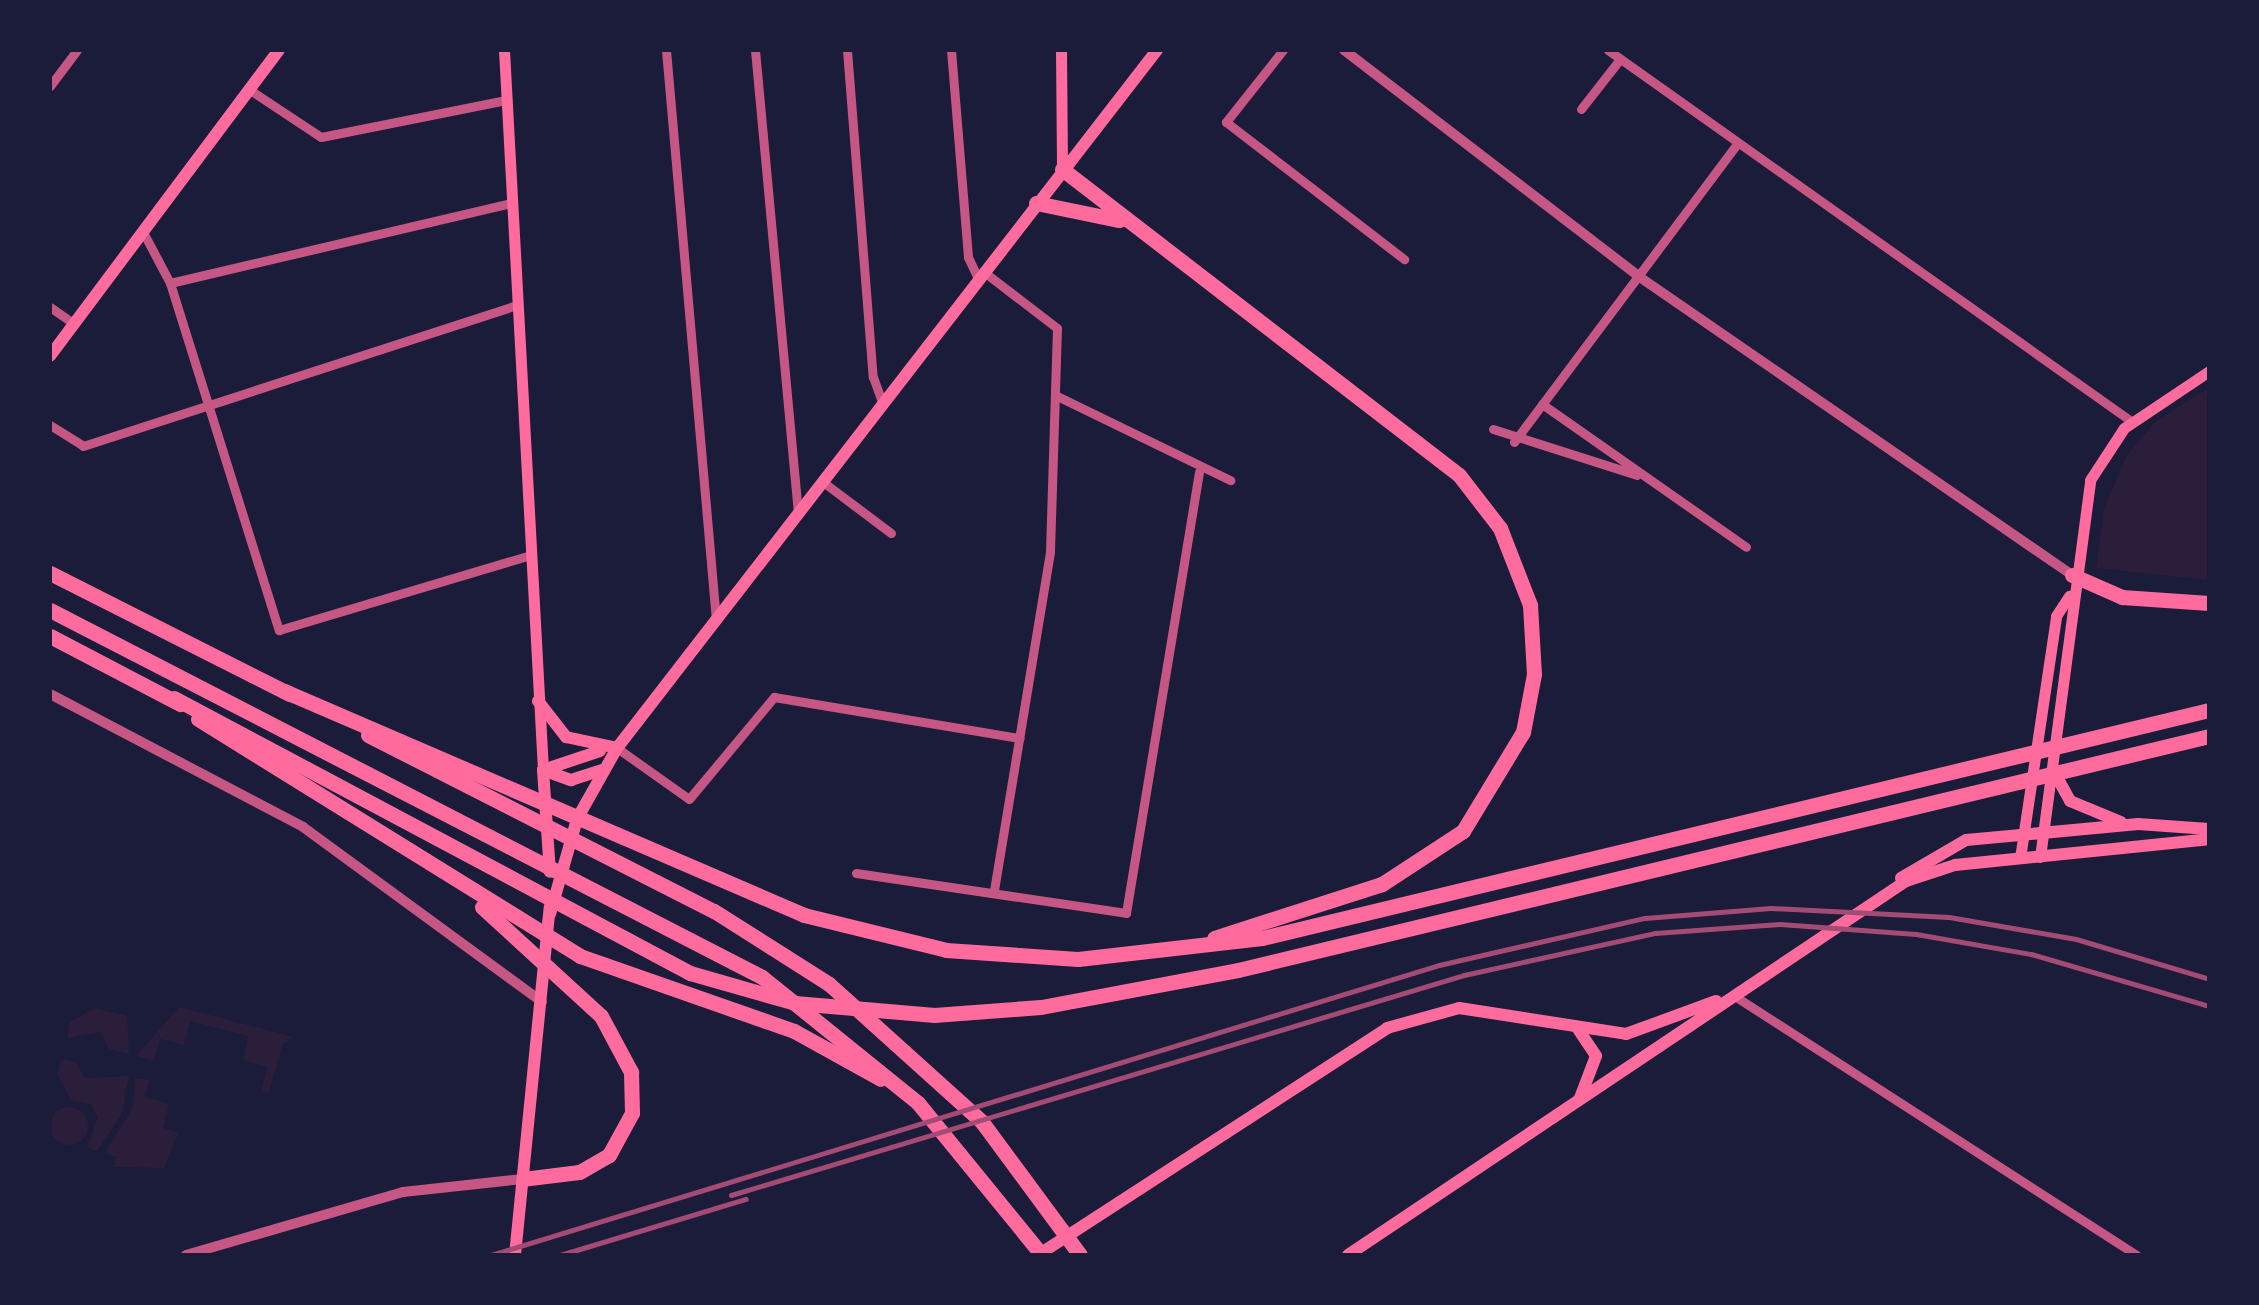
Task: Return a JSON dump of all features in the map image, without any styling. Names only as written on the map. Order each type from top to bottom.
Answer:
[{"type":"highway","points":[[1062,169],[1468,484],[1518,564],[1535,660],[1512,759],[1442,850],[1348,898],[1157,955]]},
{"type":"highway","points":[[1036,203],[1094,210],[1150,236]]},
{"type":"highway","points":[[50,573],[762,939],[850,1001],[954,1093],[996,1138],[1080,1255]]},
{"type":"highway","points":[[2072,575],[2122,596],[2209,603]]},
{"type":"highway","points":[[50,610],[707,943],[810,1011],[918,1104],[960,1148],[1025,1229],[1040,1255]]},
{"type":"highway","points":[[50,636],[726,986],[918,1015],[1041,1008],[1251,967],[2209,736]]},
{"type":"highway","points":[[284,691],[822,921],[986,956],[1157,955],[1321,925],[2209,710]]},
{"type":"highway","points":[[174,698],[580,956],[794,1032],[918,1104]]},
{"type":"highway","points":[[446,874],[590,1005],[631,1072],[632,1113],[609,1155],[579,1172],[522,1179]]},
{"type":"main road","points":[[50,356],[279,50]]},
{"type":"main road","points":[[504,50],[550,914],[514,1255]]},
{"type":"main road","points":[[1061,50],[1062,169]]},
{"type":"main road","points":[[550,914],[585,801],[617,748],[1156,50]]},
{"type":"main road","points":[[2040,856],[2055,794],[2052,770],[2068,596],[2090,480],[2132,421],[2209,370]]},
{"type":"main road","points":[[2020,858],[2056,616],[2068,596]]},
{"type":"main road","points":[[538,701],[566,737],[617,748]]},
{"type":"main road","points":[[544,776],[617,748]]},
{"type":"main road","points":[[544,776],[570,780],[606,765]]},
{"type":"main road","points":[[2055,794],[2094,814],[2138,824],[2209,830]]},
{"type":"main road","points":[[1348,1255],[1948,846],[2138,824]]},
{"type":"main road","points":[[1884,893],[1939,868],[2209,840]]},
{"type":"main road","points":[[1040,1255],[1378,1032],[1459,1008],[1578,1028],[1648,1031],[1731,994]]},
{"type":"main road","points":[[1575,1103],[1596,1056],[1578,1028]]},
{"type":"street","points":[[50,86],[78,50]]},
{"type":"street","points":[[666,50],[716,620]]},
{"type":"street","points":[[756,50],[798,513]]},
{"type":"street","points":[[847,50],[872,377],[882,404]]},
{"type":"street","points":[[950,50],[968,257],[981,275],[1058,328],[1050,558],[994,891]]},
{"type":"street","points":[[1283,50],[1226,122],[1404,259]]},
{"type":"street","points":[[1344,50],[1641,278],[2072,575]]},
{"type":"street","points":[[1608,50],[1736,147],[2132,421]]},
{"type":"street","points":[[1581,109],[1620,59]]},
{"type":"street","points":[[250,90],[321,136],[507,100]]},
{"type":"street","points":[[1514,442],[1736,147]]},
{"type":"street","points":[[170,283],[512,203]]},
{"type":"street","points":[[143,232],[170,283],[276,626],[299,630],[528,556]]},
{"type":"street","points":[[50,425],[83,446],[516,305]]},
{"type":"street","points":[[50,307],[74,324]]},
{"type":"street","points":[[1056,395],[1199,472],[1230,480]]},
{"type":"street","points":[[1542,404],[1746,546]]},
{"type":"street","points":[[1493,430],[1514,442],[1647,478]]},
{"type":"street","points":[[856,873],[1126,912],[1199,472]]},
{"type":"street","points":[[823,482],[892,533]]},
{"type":"street","points":[[50,694],[303,827],[542,1002]]},
{"type":"street","points":[[617,748],[689,799],[774,697],[1020,738]]},
{"type":"street","points":[[1731,994],[2136,1255]]},
{"type":"street","points":[[186,1255],[404,1192],[522,1179]]},
{"type":"shaded area","points":[[2209,388],[2209,580],[2096,568],[2104,509],[2127,455],[2156,421]]},
{"type":"shaded area","points":[[179,1007],[294,1037],[283,1043],[269,1093],[261,1092],[267,1067],[243,1060],[248,1036],[190,1021],[184,1045],[160,1039],[154,1061],[136,1056]]},
{"type":"shaded area","points":[[94,1008],[127,1016],[129,1054],[109,1049],[100,1032],[67,1038],[70,1022]]},
{"type":"shaded area","points":[[61,1059],[77,1062],[84,1078],[129,1076],[122,1114],[97,1151],[87,1147],[98,1117],[90,1104],[71,1100],[57,1074]]},
{"type":"shaded area","points":[[135,1078],[149,1080],[145,1097],[169,1104],[163,1128],[179,1132],[164,1168],[114,1167],[116,1157],[105,1153],[133,1107]]},
{"type":"shaded area","points":[[69,1107],[83,1112],[88,1126],[83,1140],[69,1145],[55,1140],[50,1126],[55,1112]]},
{"type":"railway","points":[[491,1255],[1439,965],[1645,918],[1771,908],[1949,917],[2076,939],[2209,979]]},
{"type":"railway","points":[[731,1195],[1464,975],[1655,933],[1780,924],[1916,934],[2031,954],[2209,1006]]},
{"type":"railway","points":[[560,1255],[746,1199]]}]
